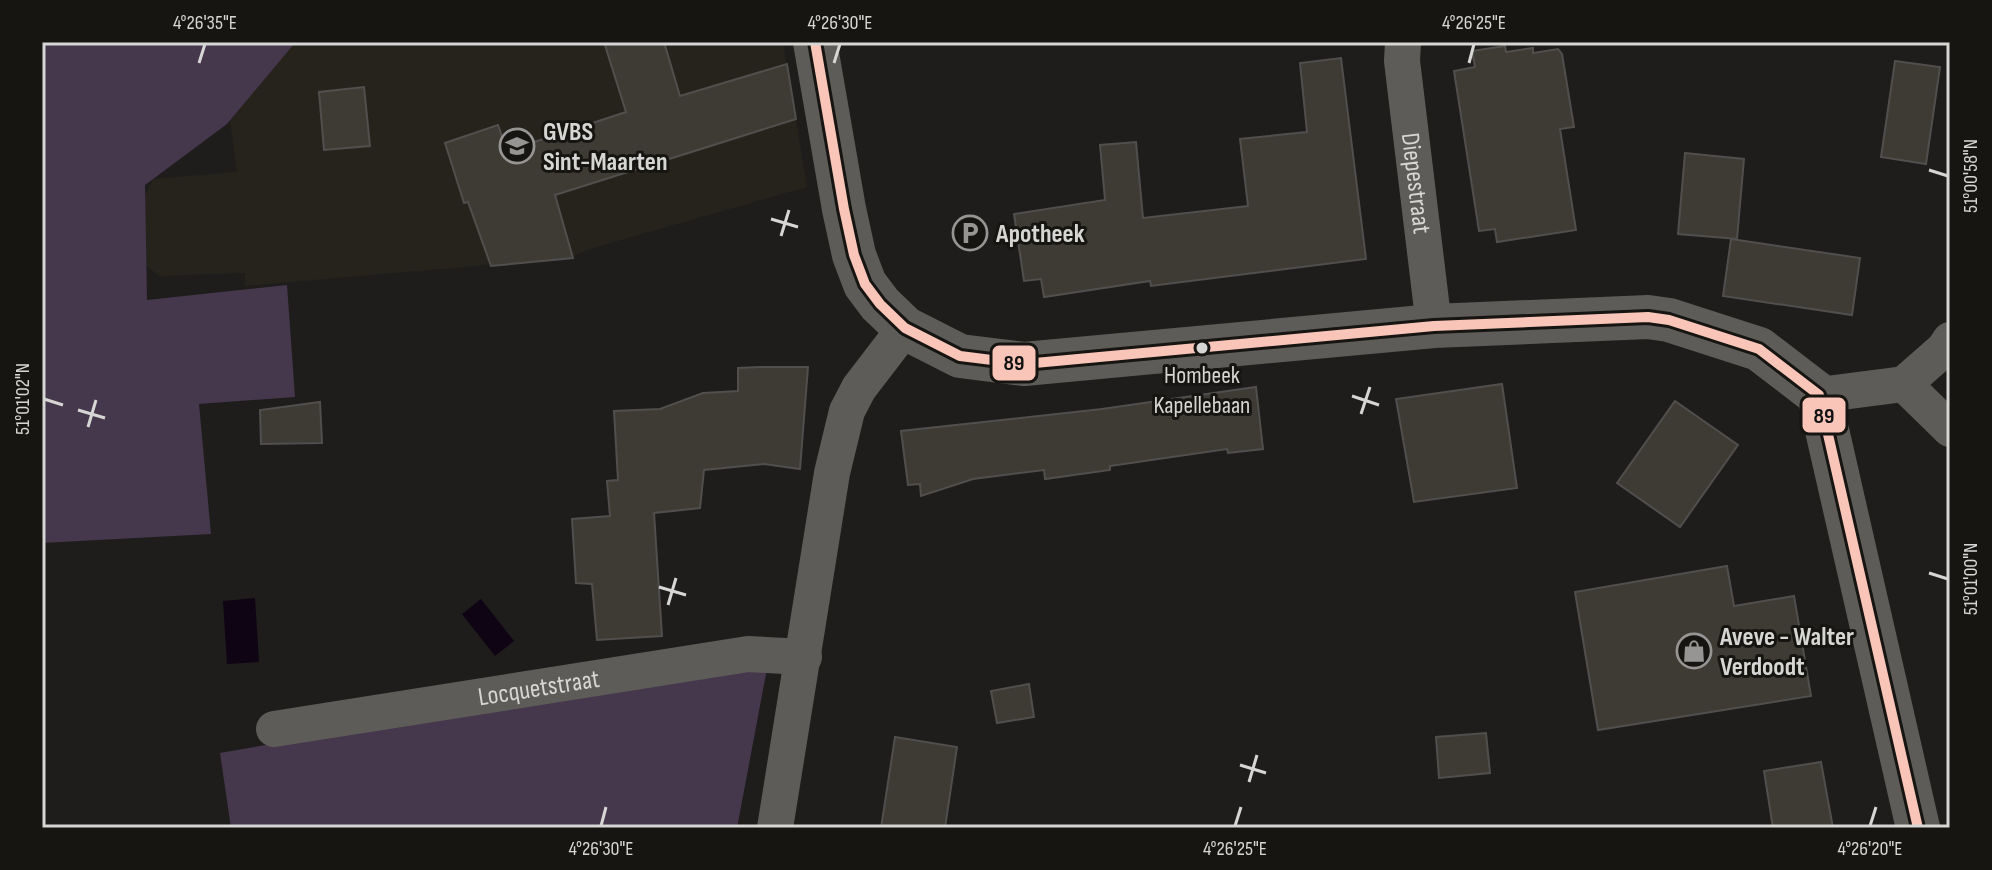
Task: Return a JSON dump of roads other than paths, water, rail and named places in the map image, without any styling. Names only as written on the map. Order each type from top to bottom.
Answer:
[{"type":"street","points":[[815,42],[854,255],[865,284],[905,328],[960,356],[1024,364],[1434,326],[1648,317],[1669,320],[1759,349],[1819,395],[1918,828]]},
{"type":"street","name":"Diepestraat","points":[[1403,42],[1402,61],[1434,326]]},
{"type":"street","points":[[775,828],[832,473],[847,411],[859,388],[905,328]]},
{"type":"street","points":[[1819,395],[1904,384],[1950,340]]},
{"type":"street","points":[[1904,384],[1950,429]]},
{"type":"street","name":"Locquetstraat","points":[[274,729],[748,654],[804,657]]},
{"type":"place","name":"GVBS Sint-Maarten","points":[[517,146]]},
{"type":"place","name":"Apotheek","points":[[970,233]]},
{"type":"place","name":"Hombeek Kapellebaan","points":[[1202,348]]},
{"type":"place","name":"Aveve - Walter Verdoodt","points":[[1694,651]]}]
